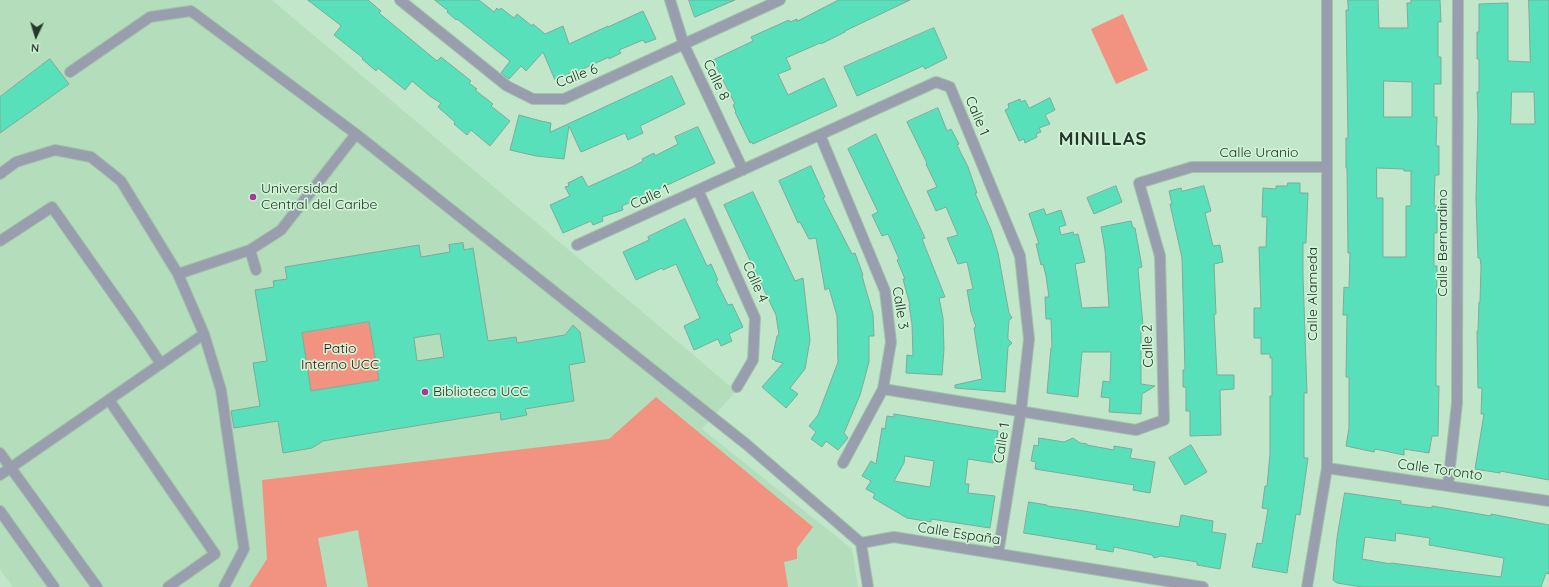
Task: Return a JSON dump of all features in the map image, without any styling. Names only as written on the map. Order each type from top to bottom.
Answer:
[{"type":"street","name":"Calle 6","points":[[400,0],[507,86],[533,100],[564,100],[780,0]]},
{"type":"street","name":"Calle 8","points":[[670,0],[684,45],[743,170]]},
{"type":"street","name":"Calle Alameda","points":[[1307,587],[1327,468],[1327,0]]},
{"type":"street","name":"Calle Bernardino","points":[[1448,485],[1457,403],[1458,0]]},
{"type":"street","points":[[70,72],[150,17],[192,12],[356,134],[746,444],[861,543],[868,587]]},
{"type":"street","name":"Calle 1","points":[[577,245],[820,136],[936,82],[950,87],[1020,256],[1029,339],[1021,411],[998,554]]},
{"type":"street","points":[[178,274],[250,250],[281,230],[356,134]]},
{"type":"street","name":"Calle 3","points":[[820,136],[885,291],[891,342],[883,389],[843,463]]},
{"type":"street","points":[[0,174],[16,162],[56,150],[91,157],[121,181],[178,274],[204,334],[221,390],[244,549],[224,587]]},
{"type":"street","name":"Calle Uranio","points":[[1192,167],[1326,167]]},
{"type":"street","name":"Calle 2","points":[[1021,411],[1136,430],[1164,420],[1160,256],[1139,182],[1192,167]]},
{"type":"street","name":"Calle 4","points":[[698,190],[755,318],[753,360],[737,387]]},
{"type":"street","points":[[0,241],[52,207],[134,322],[161,364]]},
{"type":"street","points":[[250,250],[256,270]]},
{"type":"street","points":[[0,475],[204,334]]},
{"type":"street","points":[[883,389],[1021,411]]},
{"type":"street","points":[[109,400],[214,554],[168,587]]},
{"type":"street","points":[[0,453],[97,587]]},
{"type":"street","name":"Calle Toronto","points":[[1327,468],[1549,501]]},
{"type":"street","points":[[0,511],[54,587]]},
{"type":"street","name":"Calle España","points":[[861,543],[894,537],[1203,587]]},
{"type":"shaded area","name":"Universidad Central del Caribe","points":[[0,0],[272,0],[736,391],[702,429],[852,549],[858,587],[13,587],[0,570]]},
{"type":"green space","points":[[1123,14],[1148,70],[1116,84],[1091,29]]},
{"type":"green space","name":"Patio Interno UCC","points":[[369,322],[379,380],[311,391],[302,333]]},
{"type":"green space","points":[[656,397],[813,527],[797,548],[797,559],[784,562],[788,587],[368,587],[358,530],[318,538],[327,587],[249,587],[267,559],[262,480],[609,439]]},
{"type":"building","points":[[308,0],[368,0],[381,11],[379,13],[437,61],[441,57],[471,81],[469,83],[477,89],[475,90],[493,104],[491,106],[510,121],[490,146],[471,130],[467,135],[438,107],[441,103],[431,97],[412,81],[405,90],[378,68],[376,71],[362,59],[363,58],[334,35],[341,26]]},
{"type":"building","points":[[435,0],[479,0],[494,12],[497,8],[499,10],[501,8],[514,18],[517,14],[545,34],[563,26],[569,44],[643,11],[656,39],[645,43],[643,40],[619,50],[621,53],[609,59],[609,57],[555,80],[543,52],[526,71],[521,66],[509,79],[501,73],[510,61],[457,19],[456,20]]},
{"type":"building","points":[[689,0],[735,0],[695,17]]},
{"type":"building","points":[[839,0],[910,0],[821,44],[820,43],[786,58],[791,69],[778,74],[788,95],[824,78],[837,106],[753,144],[752,142],[750,143],[735,112],[733,105],[735,104],[713,60],[753,41],[751,37],[789,20],[790,22],[797,19],[797,21]]},
{"type":"building","points":[[1348,0],[1378,0],[1379,28],[1408,28],[1407,3],[1411,3],[1411,0],[1440,0],[1441,22],[1438,22],[1438,57],[1441,57],[1441,84],[1434,84],[1434,117],[1437,117],[1436,146],[1439,146],[1439,175],[1435,175],[1434,206],[1437,206],[1437,233],[1434,233],[1434,266],[1437,266],[1436,386],[1439,386],[1438,436],[1432,436],[1429,453],[1404,449],[1404,455],[1375,449],[1374,452],[1346,446],[1349,428],[1349,377],[1346,377],[1347,315],[1343,315],[1344,287],[1349,288],[1350,253],[1348,253],[1346,168],[1346,138],[1348,138],[1346,10],[1348,10]],"holes":[[[1384,81],[1412,82],[1412,117],[1384,117]],[[1377,168],[1404,169],[1404,171],[1411,171],[1411,206],[1406,206],[1406,257],[1383,257],[1383,198],[1377,198]]]},
{"type":"building","points":[[1529,0],[1549,0],[1549,480],[1500,471],[1500,473],[1475,469],[1484,414],[1481,414],[1482,388],[1478,388],[1477,331],[1480,302],[1481,266],[1480,258],[1478,258],[1476,199],[1478,116],[1477,92],[1479,92],[1477,32],[1479,32],[1479,4],[1508,3],[1508,61],[1530,62]],"holes":[[[1512,92],[1534,92],[1535,124],[1511,124]]]},
{"type":"building","points":[[934,28],[947,58],[925,69],[923,66],[857,96],[844,67]]},
{"type":"building","points":[[50,59],[69,84],[0,133],[0,97]]},
{"type":"building","points":[[672,76],[685,104],[640,126],[643,133],[628,140],[625,133],[581,152],[569,126],[564,159],[536,156],[510,150],[519,115],[551,123],[550,132]]},
{"type":"building","points":[[1050,98],[1055,110],[1045,115],[1050,124],[1039,128],[1041,132],[1036,134],[1037,137],[1025,143],[1024,139],[1019,141],[1005,110],[1009,108],[1008,104],[1020,99],[1021,102],[1025,100],[1029,108]]},
{"type":"building","points":[[938,108],[947,131],[951,129],[959,144],[957,145],[968,167],[977,193],[975,193],[991,230],[998,253],[1009,313],[1012,318],[1009,320],[1008,339],[1012,343],[1008,347],[1005,392],[955,388],[955,385],[982,379],[974,328],[976,327],[971,312],[967,290],[973,289],[967,262],[958,264],[947,238],[958,235],[946,207],[936,211],[927,191],[937,187],[907,122]]},
{"type":"building","points":[[698,127],[715,163],[622,206],[623,210],[602,217],[603,221],[593,225],[591,221],[563,233],[550,205],[570,196],[565,187],[569,186],[568,183],[582,176],[588,187],[634,166],[643,161],[642,159],[654,153],[655,156],[678,144],[675,137]]},
{"type":"building","points":[[876,134],[925,238],[922,239],[945,297],[939,298],[943,318],[944,349],[942,375],[906,373],[907,355],[913,356],[912,324],[910,305],[903,279],[905,279],[897,260],[899,259],[888,234],[882,236],[872,215],[878,212],[848,149]]},
{"type":"building","points":[[811,166],[825,197],[823,198],[852,254],[855,253],[863,275],[862,276],[873,314],[874,336],[869,336],[869,362],[860,395],[844,433],[848,438],[838,450],[826,441],[822,447],[811,439],[816,432],[809,426],[818,415],[838,362],[837,316],[829,288],[825,290],[816,238],[809,239],[800,222],[798,223],[779,181]]},
{"type":"building","points":[[1288,183],[1300,183],[1300,193],[1308,193],[1306,243],[1303,243],[1303,276],[1307,393],[1304,393],[1304,458],[1308,458],[1300,515],[1296,514],[1287,573],[1252,567],[1257,543],[1262,544],[1268,509],[1262,508],[1265,486],[1267,486],[1270,454],[1270,396],[1272,396],[1272,358],[1270,358],[1270,354],[1261,354],[1261,338],[1254,338],[1254,308],[1261,308],[1259,247],[1266,247],[1267,217],[1262,217],[1263,188],[1276,189],[1276,186],[1287,186]]},
{"type":"building","points":[[1116,186],[1122,202],[1094,214],[1087,198]]},
{"type":"building","points":[[1204,186],[1211,211],[1205,213],[1213,246],[1220,245],[1223,262],[1214,264],[1216,314],[1214,314],[1217,375],[1234,375],[1234,389],[1220,390],[1221,435],[1190,436],[1190,411],[1186,411],[1186,387],[1183,387],[1183,370],[1185,370],[1182,258],[1170,204],[1172,204],[1169,191],[1181,188],[1182,191]]},
{"type":"building","points":[[753,192],[795,281],[803,278],[810,340],[805,369],[790,388],[798,394],[786,408],[762,387],[783,363],[772,359],[777,336],[779,335],[776,315],[724,205]]},
{"type":"building","points":[[1044,209],[1046,215],[1061,210],[1066,225],[1059,227],[1061,235],[1073,232],[1074,235],[1078,234],[1085,262],[1075,264],[1082,308],[1109,307],[1105,250],[1101,227],[1131,221],[1133,228],[1135,228],[1142,267],[1138,268],[1143,326],[1141,326],[1141,384],[1155,386],[1142,394],[1141,414],[1109,412],[1110,398],[1101,397],[1103,381],[1110,382],[1111,352],[1082,352],[1078,397],[1047,393],[1052,348],[1051,319],[1046,319],[1045,297],[1049,297],[1046,276],[1043,264],[1041,265],[1036,244],[1039,244],[1029,214]]},
{"type":"building","points":[[685,219],[707,266],[711,264],[718,280],[716,281],[728,305],[732,304],[743,327],[729,334],[732,341],[721,346],[718,339],[694,350],[684,326],[700,318],[676,264],[663,270],[662,268],[636,280],[623,252],[649,240],[648,237]]},
{"type":"building","name":"Universidad Central del Caribe","points":[[463,243],[464,250],[473,248],[488,341],[516,337],[517,343],[565,335],[573,325],[580,332],[585,362],[569,365],[574,401],[525,409],[527,415],[501,420],[500,412],[323,441],[312,448],[283,453],[278,421],[234,428],[231,411],[260,406],[253,363],[267,361],[255,290],[274,287],[273,281],[287,279],[285,267],[419,245],[421,257],[450,252],[449,245]],"holes":[[[369,322],[379,380],[311,391],[302,333]],[[440,334],[444,357],[417,361],[414,338]]]},
{"type":"building","points":[[894,414],[998,431],[993,463],[968,459],[965,484],[969,484],[968,493],[995,496],[990,528],[931,519],[931,522],[907,518],[873,498],[875,494],[866,489],[871,481],[862,476],[871,461],[876,464],[882,428],[885,429],[887,416],[894,417]],"holes":[[[905,456],[934,461],[930,487],[894,481],[904,463]]]},
{"type":"building","points":[[1039,438],[1064,442],[1073,438],[1080,443],[1087,445],[1114,450],[1114,446],[1132,449],[1130,458],[1155,462],[1150,493],[1133,490],[1134,485],[1035,469],[1036,462],[1031,461],[1034,445],[1038,446]]},
{"type":"building","points":[[1191,445],[1207,472],[1185,485],[1169,458]]},
{"type":"building","points":[[1345,493],[1401,501],[1401,504],[1432,508],[1432,506],[1491,516],[1491,514],[1549,525],[1549,574],[1546,573],[1541,587],[1362,587],[1337,583],[1333,580],[1337,538]],"holes":[[[1396,533],[1430,538],[1429,545],[1504,558],[1501,577],[1391,564],[1362,559],[1365,537],[1395,541]]]},
{"type":"building","points":[[1029,502],[1179,527],[1181,515],[1213,521],[1212,532],[1226,534],[1220,569],[1197,565],[1197,562],[1161,556],[1154,558],[1152,555],[1114,547],[1113,552],[1096,549],[1097,545],[1024,533]]},
{"type":"place","name":"Universidad Central del Caribe","points":[[253,197]]},
{"type":"place","name":"Biblioteca UCC","points":[[425,392]]},
{"type":"district","name":"MINILLAS","points":[[1103,140]]}]
